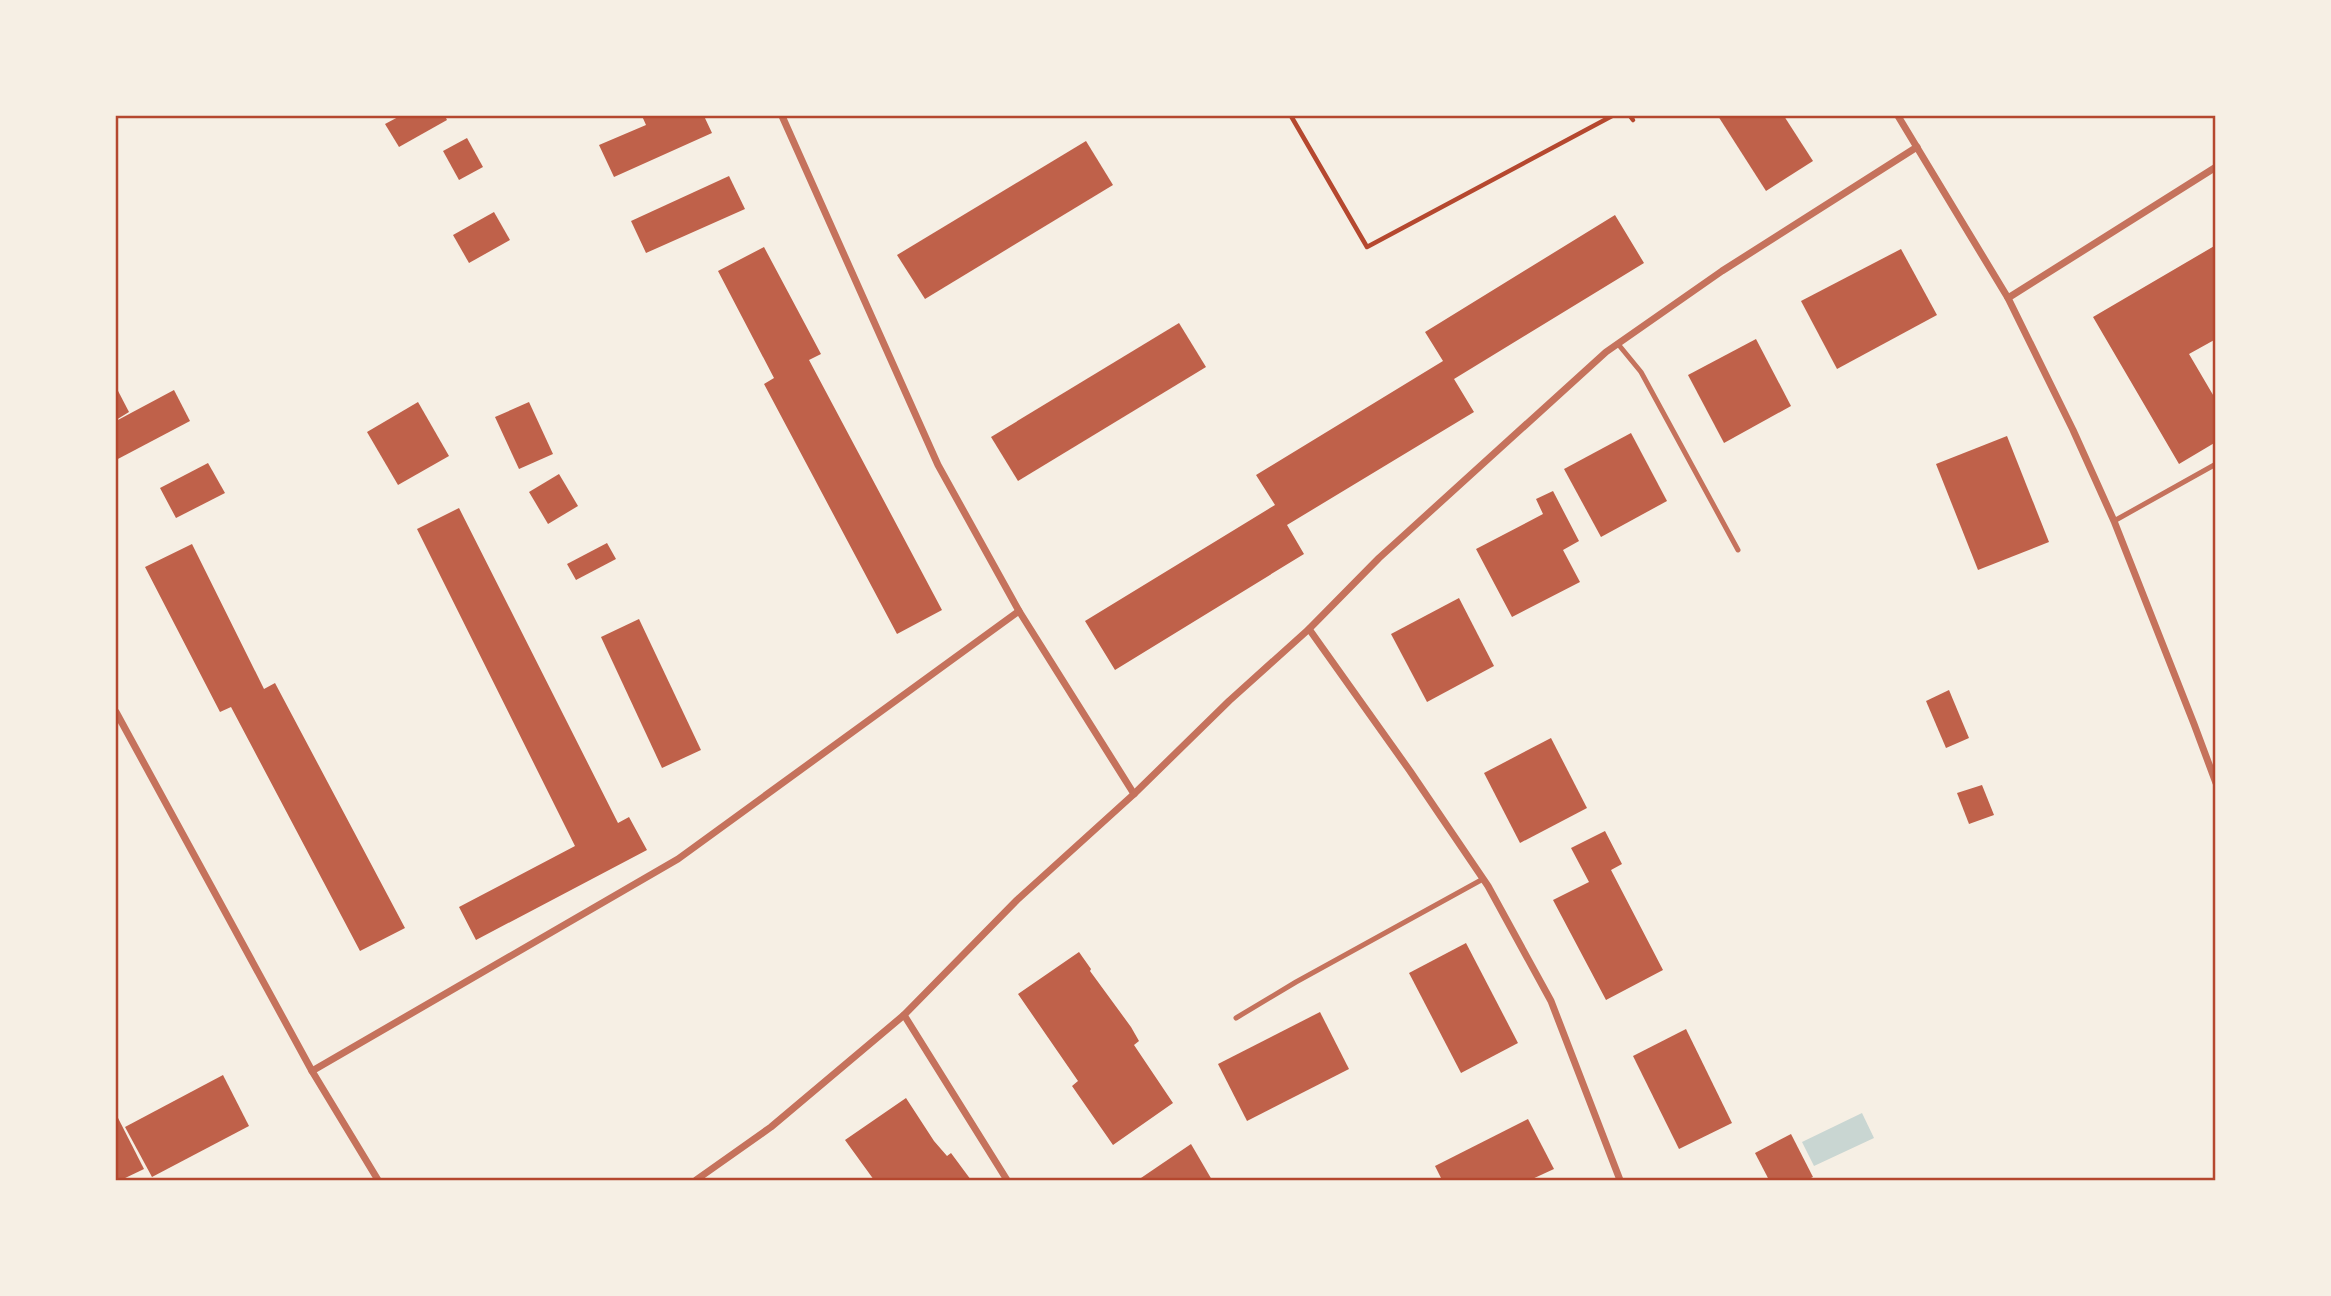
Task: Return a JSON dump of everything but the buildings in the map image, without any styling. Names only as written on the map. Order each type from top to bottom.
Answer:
[{"type":"street","points":[[782,116],[938,466],[1019,611],[1134,794]]},
{"type":"street","points":[[1898,116],[2008,298],[2073,430],[2114,521],[2216,783]]},
{"type":"street","points":[[696,1181],[771,1127],[904,1016],[1017,900],[1309,629],[1378,558],[1618,344],[1723,271],[1917,147]]},
{"type":"street","points":[[2008,298],[2216,167]]},
{"type":"street","points":[[312,1071],[678,859],[1019,611]]},
{"type":"street","points":[[1309,629],[1483,879],[1552,1001],[1620,1181]]},
{"type":"street","points":[[116,712],[312,1071],[378,1181]]},
{"type":"street","points":[[904,1016],[1007,1181]]},
{"type":"lane","points":[[1618,344],[1640,372],[1738,550]]},
{"type":"lane","points":[[2114,521],[2216,464]]},
{"type":"lane","points":[[1236,1018],[1483,879]]},
{"type":"path","points":[[1291,116],[1367,247],[1612,116]]},
{"type":"shaded area","points":[[1862,1113],[1874,1138],[1814,1166],[1802,1142]]}]
